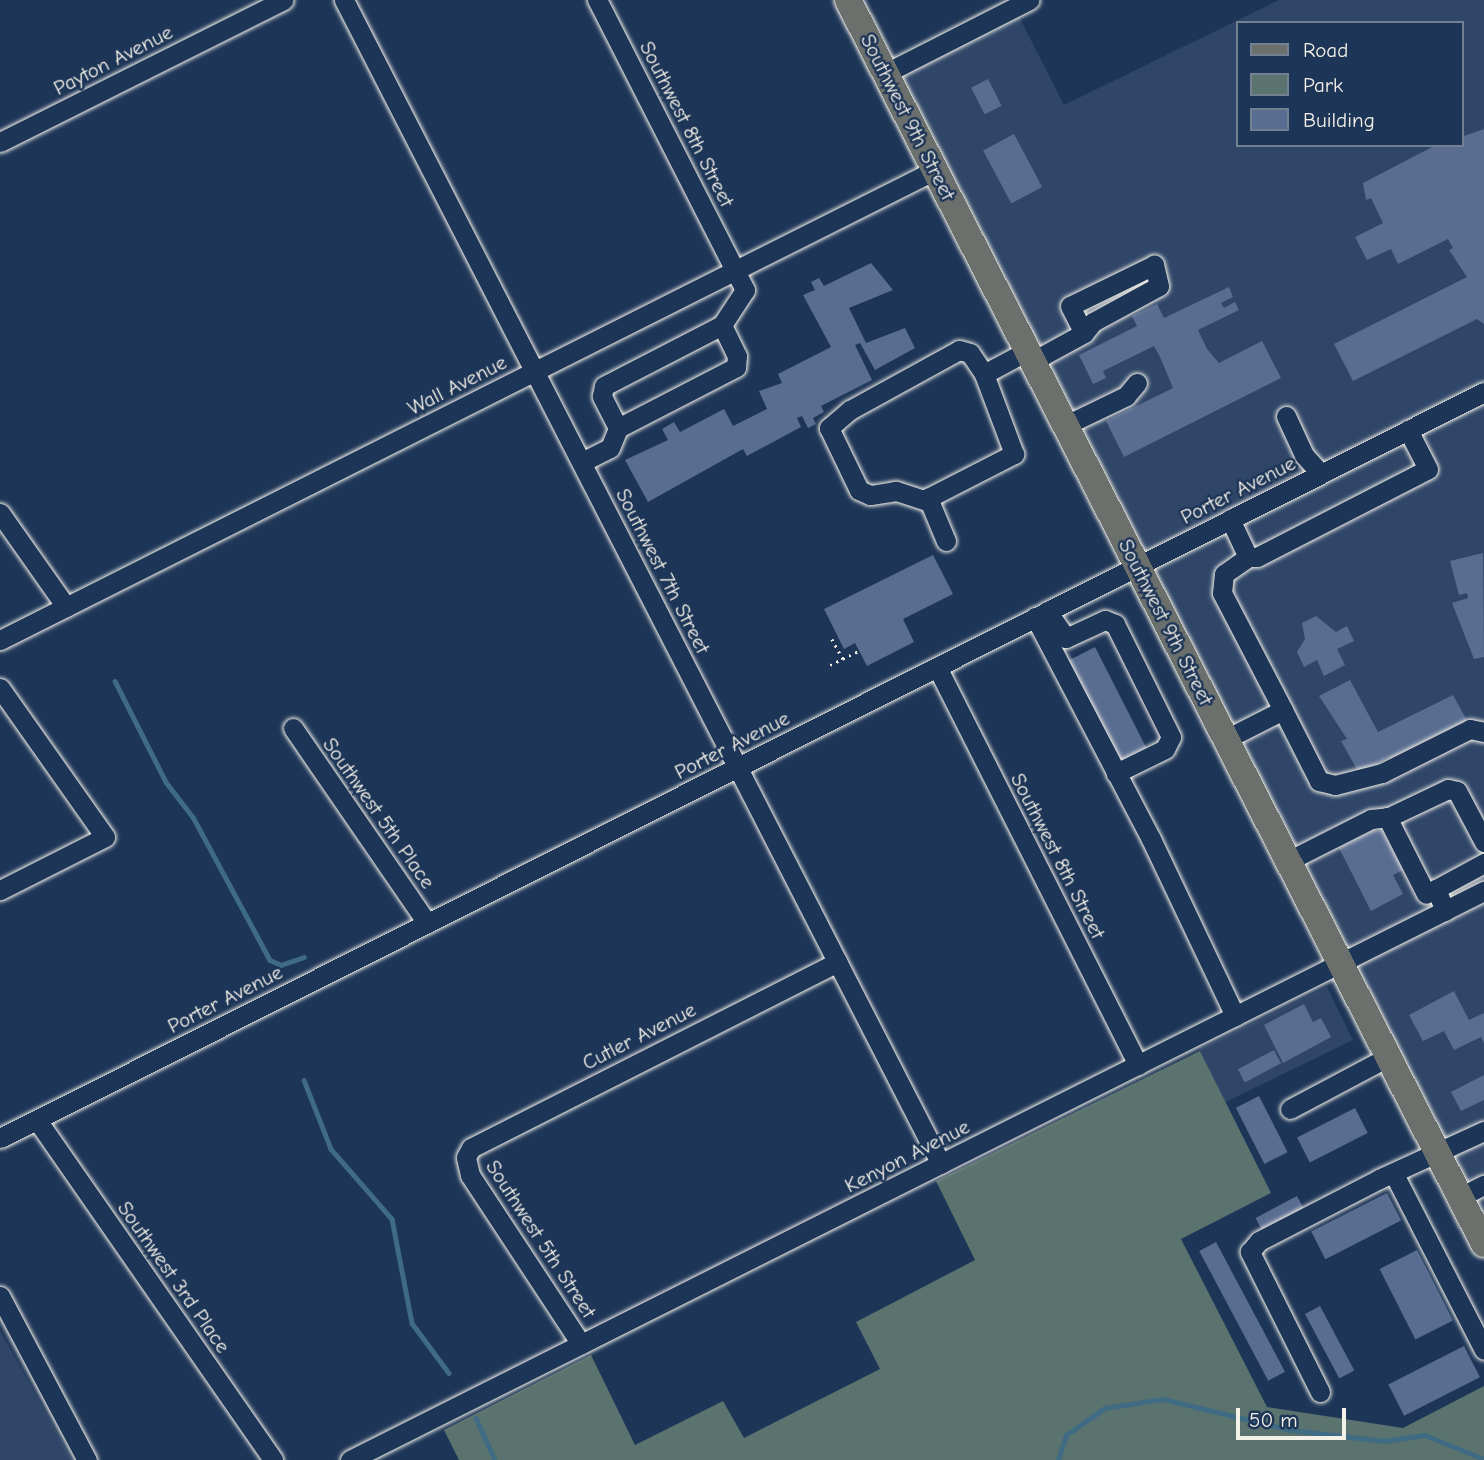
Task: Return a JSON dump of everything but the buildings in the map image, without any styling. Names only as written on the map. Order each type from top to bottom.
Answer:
[{"type":"main road","name":"Southwest 9th Street","points":[[848,0],[1484,1244]]},
{"type":"street","name":"Payton Avenue","points":[[0,142],[283,0]]},
{"type":"street","name":"Southwest 7th Street","points":[[344,0],[941,1164]]},
{"type":"street","name":"Southwest 8th Street","points":[[597,0],[736,270]]},
{"type":"street","points":[[886,73],[1029,0]]},
{"type":"street","name":"Wall Avenue","points":[[0,640],[935,170]]},
{"type":"street","points":[[618,428],[602,396],[604,386],[722,325],[745,290],[736,270]]},
{"type":"street","points":[[582,462],[610,448],[618,428],[736,368],[737,356],[722,325]]},
{"type":"street","points":[[984,374],[1084,333]]},
{"type":"street","points":[[927,502],[1017,449],[984,374],[970,353],[958,350],[850,410],[829,428],[859,490],[870,495],[896,491],[927,502],[946,541]]},
{"type":"street","points":[[1066,425],[1126,396],[1137,383]]},
{"type":"street","name":"Porter Avenue","points":[[0,1138],[1484,392]]},
{"type":"street","points":[[1286,416],[1304,455],[1321,474]]},
{"type":"street","points":[[1408,430],[1427,469],[1257,557],[1248,557],[1224,574],[1222,593],[1319,781],[1335,785],[1382,773],[1470,729],[1484,732]]},
{"type":"street","points":[[0,513],[66,607]]},
{"type":"street","points":[[1230,519],[1248,557]]},
{"type":"street","points":[[1041,614],[1235,1017]]},
{"type":"street","points":[[1041,614],[1066,638],[1105,620],[1115,624],[1171,737],[1166,749],[1116,774]]},
{"type":"street","name":"Southwest 8th Street","points":[[937,667],[1138,1065]]},
{"type":"street","points":[[0,688],[105,837],[0,890]]},
{"type":"street","points":[[1226,739],[1283,710]]},
{"type":"street","name":"Southwest 5th Place","points":[[293,728],[427,923]]},
{"type":"street","points":[[1288,861],[1371,819],[1387,817],[1453,789],[1484,842]]},
{"type":"street","points":[[1387,817],[1430,893]]},
{"type":"street","points":[[1437,915],[1420,902],[1430,893],[1484,863]]},
{"type":"street","name":"Kenyon Avenue","points":[[350,1460],[1484,891]]},
{"type":"street","name":"Cutler Avenue","points":[[466,1157],[478,1143],[838,962]]},
{"type":"street","points":[[1290,1109],[1388,1057]]},
{"type":"street","name":"Southwest 3rd Place","points":[[37,1120],[273,1460]]},
{"type":"street","points":[[1320,1392],[1250,1252],[1259,1241],[1379,1179],[1395,1176],[1484,1131]]},
{"type":"street","name":"Southwest 5th Street","points":[[466,1157],[470,1175],[581,1344]]},
{"type":"street","points":[[1395,1176],[1484,1350]]},
{"type":"street","points":[[1460,1197],[1484,1185]]},
{"type":"street","points":[[0,1296],[87,1460]]},
{"type":"path","points":[[832,639],[843,659]]},
{"type":"path","points":[[830,665],[859,651]]},
{"type":"shaded area","points":[[1279,0],[1484,0],[1484,1244],[886,73],[1014,7],[1064,105],[1236,21]]},
{"type":"shaded area","points":[[1327,987],[1353,1040],[1225,1102],[1199,1049]]},
{"type":"shaded area","points":[[0,1331],[72,1460],[0,1460]]},
{"type":"green space","points":[[1200,1051],[1271,1193],[1181,1239],[1267,1407],[1403,1428],[1484,1386],[1484,1460],[459,1460],[444,1430],[591,1355],[635,1445],[723,1401],[744,1438],[880,1369],[856,1322],[975,1260],[936,1181]]},
{"type":"waterway","points":[[115,681],[166,782],[193,817],[270,960],[281,965],[304,957]]},
{"type":"waterway","points":[[304,1080],[331,1149],[392,1219],[412,1323],[449,1373]]},
{"type":"waterway","points":[[1058,1460],[1066,1435],[1105,1408],[1163,1399],[1291,1430],[1384,1441],[1425,1435],[1484,1459]]},
{"type":"waterway","points":[[476,1418],[495,1460]]}]
